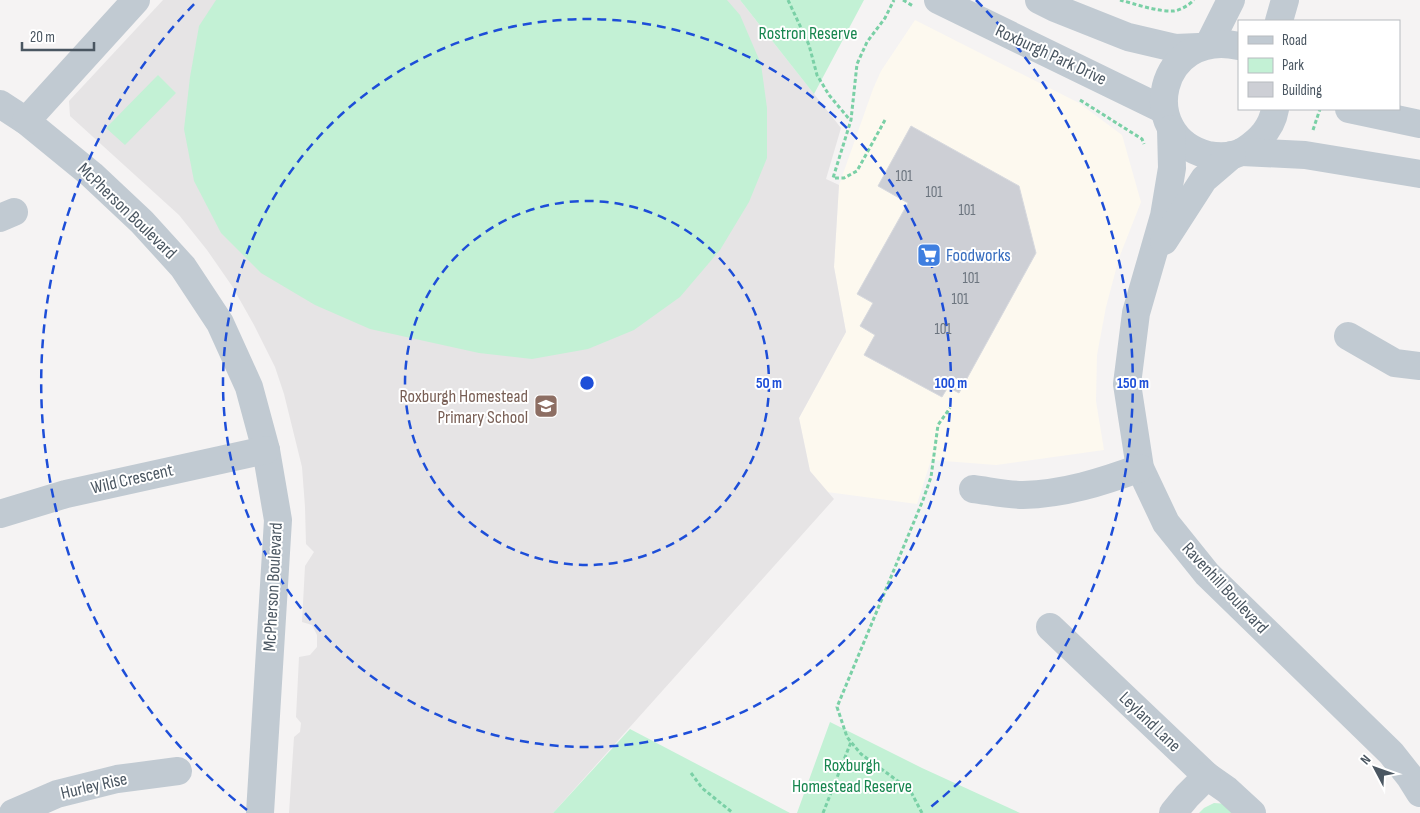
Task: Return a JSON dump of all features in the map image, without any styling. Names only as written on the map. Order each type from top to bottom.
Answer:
[{"type":"street","points":[[26,121],[136,0]]},
{"type":"street","points":[[1039,0],[1054,8],[1128,37],[1175,48],[1225,43],[1238,46]]},
{"type":"street","points":[[1204,46],[1231,0]]},
{"type":"street","points":[[1279,20],[1285,0]]},
{"type":"street","name":"Roxburgh Park Drive","points":[[927,4],[1168,120],[1183,142],[1197,152],[1215,156],[1237,153]]},
{"type":"street","name":"Ravenhill Boulevard","points":[[1204,46],[1183,57],[1171,72],[1164,91],[1172,168],[1164,216],[1136,312],[1127,384],[1140,468],[1166,523],[1207,574],[1390,753],[1410,777],[1420,793]]},
{"type":"street","name":"McPherson Boulevard","points":[[0,104],[26,121],[92,175],[142,222],[183,266],[224,331],[249,387],[266,450],[278,520],[260,813]]},
{"type":"street","points":[[1393,120],[1420,104]]},
{"type":"street","name":"Ravenhill Boulevard","points":[[1149,265],[1204,179],[1237,153],[1261,139],[1273,119],[1275,110]]},
{"type":"street","points":[[1353,110],[1393,120],[1420,124]]},
{"type":"street","points":[[1237,153],[1305,155],[1420,174]]},
{"type":"street","points":[[1348,336],[1395,363],[1420,366]]},
{"type":"street","name":"Wild Crescent","points":[[0,514],[66,494],[266,450]]},
{"type":"street","points":[[973,489],[1022,495],[1064,490],[1101,482],[1140,468]]},
{"type":"street","name":"Leyland Lane","points":[[1050,628],[1207,776],[1227,790],[1252,813]]},
{"type":"street","name":"Ravenhill Boulevard","points":[[1390,753],[1420,772]]},
{"type":"street","name":"Hurley Rise","points":[[13,813],[57,794],[100,783],[178,771]]},
{"type":"street","points":[[1173,813],[1207,776]]},
{"type":"path","points":[[788,0],[809,45],[817,75],[829,94],[851,120]]},
{"type":"path","points":[[885,120],[857,171],[844,178],[833,178],[851,120],[857,64],[867,42],[885,18],[894,0]]},
{"type":"path","points":[[903,0],[910,4],[927,4]]},
{"type":"path","points":[[1120,0],[1150,8],[1174,11],[1188,6],[1194,0]]},
{"type":"path","points":[[1078,99],[1142,139],[1146,147]]},
{"type":"path","points":[[922,813],[910,790],[861,754],[847,737],[837,706],[923,500],[931,477],[938,425],[950,408]]},
{"type":"path","points":[[823,813],[851,742]]},
{"type":"path","points":[[690,773],[702,788],[733,813]]},
{"type":"shaded area","name":"Roxburgh Homestead Primary School","points":[[163,0],[740,0],[841,128],[826,179],[839,185],[834,267],[846,332],[799,418],[810,471],[834,499],[553,813],[289,813],[294,737],[300,732],[301,723],[296,717],[299,657],[310,655],[317,647],[317,635],[312,625],[302,622],[305,566],[314,552],[306,544],[302,467],[284,394],[275,367],[254,325],[232,286],[207,250],[179,215],[70,116],[69,101]]},
{"type":"shaded area","points":[[915,20],[1079,103],[1122,135],[1141,202],[1119,258],[1106,307],[1097,355],[1096,401],[1104,450],[996,465],[931,460],[917,504],[827,492],[810,471],[799,418],[846,332],[834,267],[839,185],[881,71]]},
{"type":"green space","points":[[216,0],[727,0],[740,15],[761,64],[767,108],[767,158],[749,202],[720,250],[680,297],[634,330],[588,349],[532,359],[479,353],[370,329],[315,305],[261,273],[221,233],[194,181],[184,129],[190,77],[199,26]]},
{"type":"green space","name":"Rostron Reserve","points":[[740,0],[864,0],[814,94]]},
{"type":"green space","points":[[158,75],[176,93],[125,145],[106,128]]},
{"type":"green space","name":"Roxburgh Homestead Reserve","points":[[830,722],[922,768],[1020,813],[797,813]]},
{"type":"green space","name":"Roxburgh Homestead Reserve","points":[[630,729],[790,813],[553,813]]},
{"type":"green space","points":[[1214,803],[1228,804],[1241,813],[1199,813]]},
{"type":"building","points":[[911,126],[1019,186],[1036,253],[959,393],[948,387],[942,397],[864,355],[875,335],[860,326],[873,303],[857,294],[908,203],[878,186]]},
{"type":"place","name":"Foodworks","points":[[929,255]]},
{"type":"place","name":"Roxburgh Homestead Primary School","points":[[546,406]]}]
